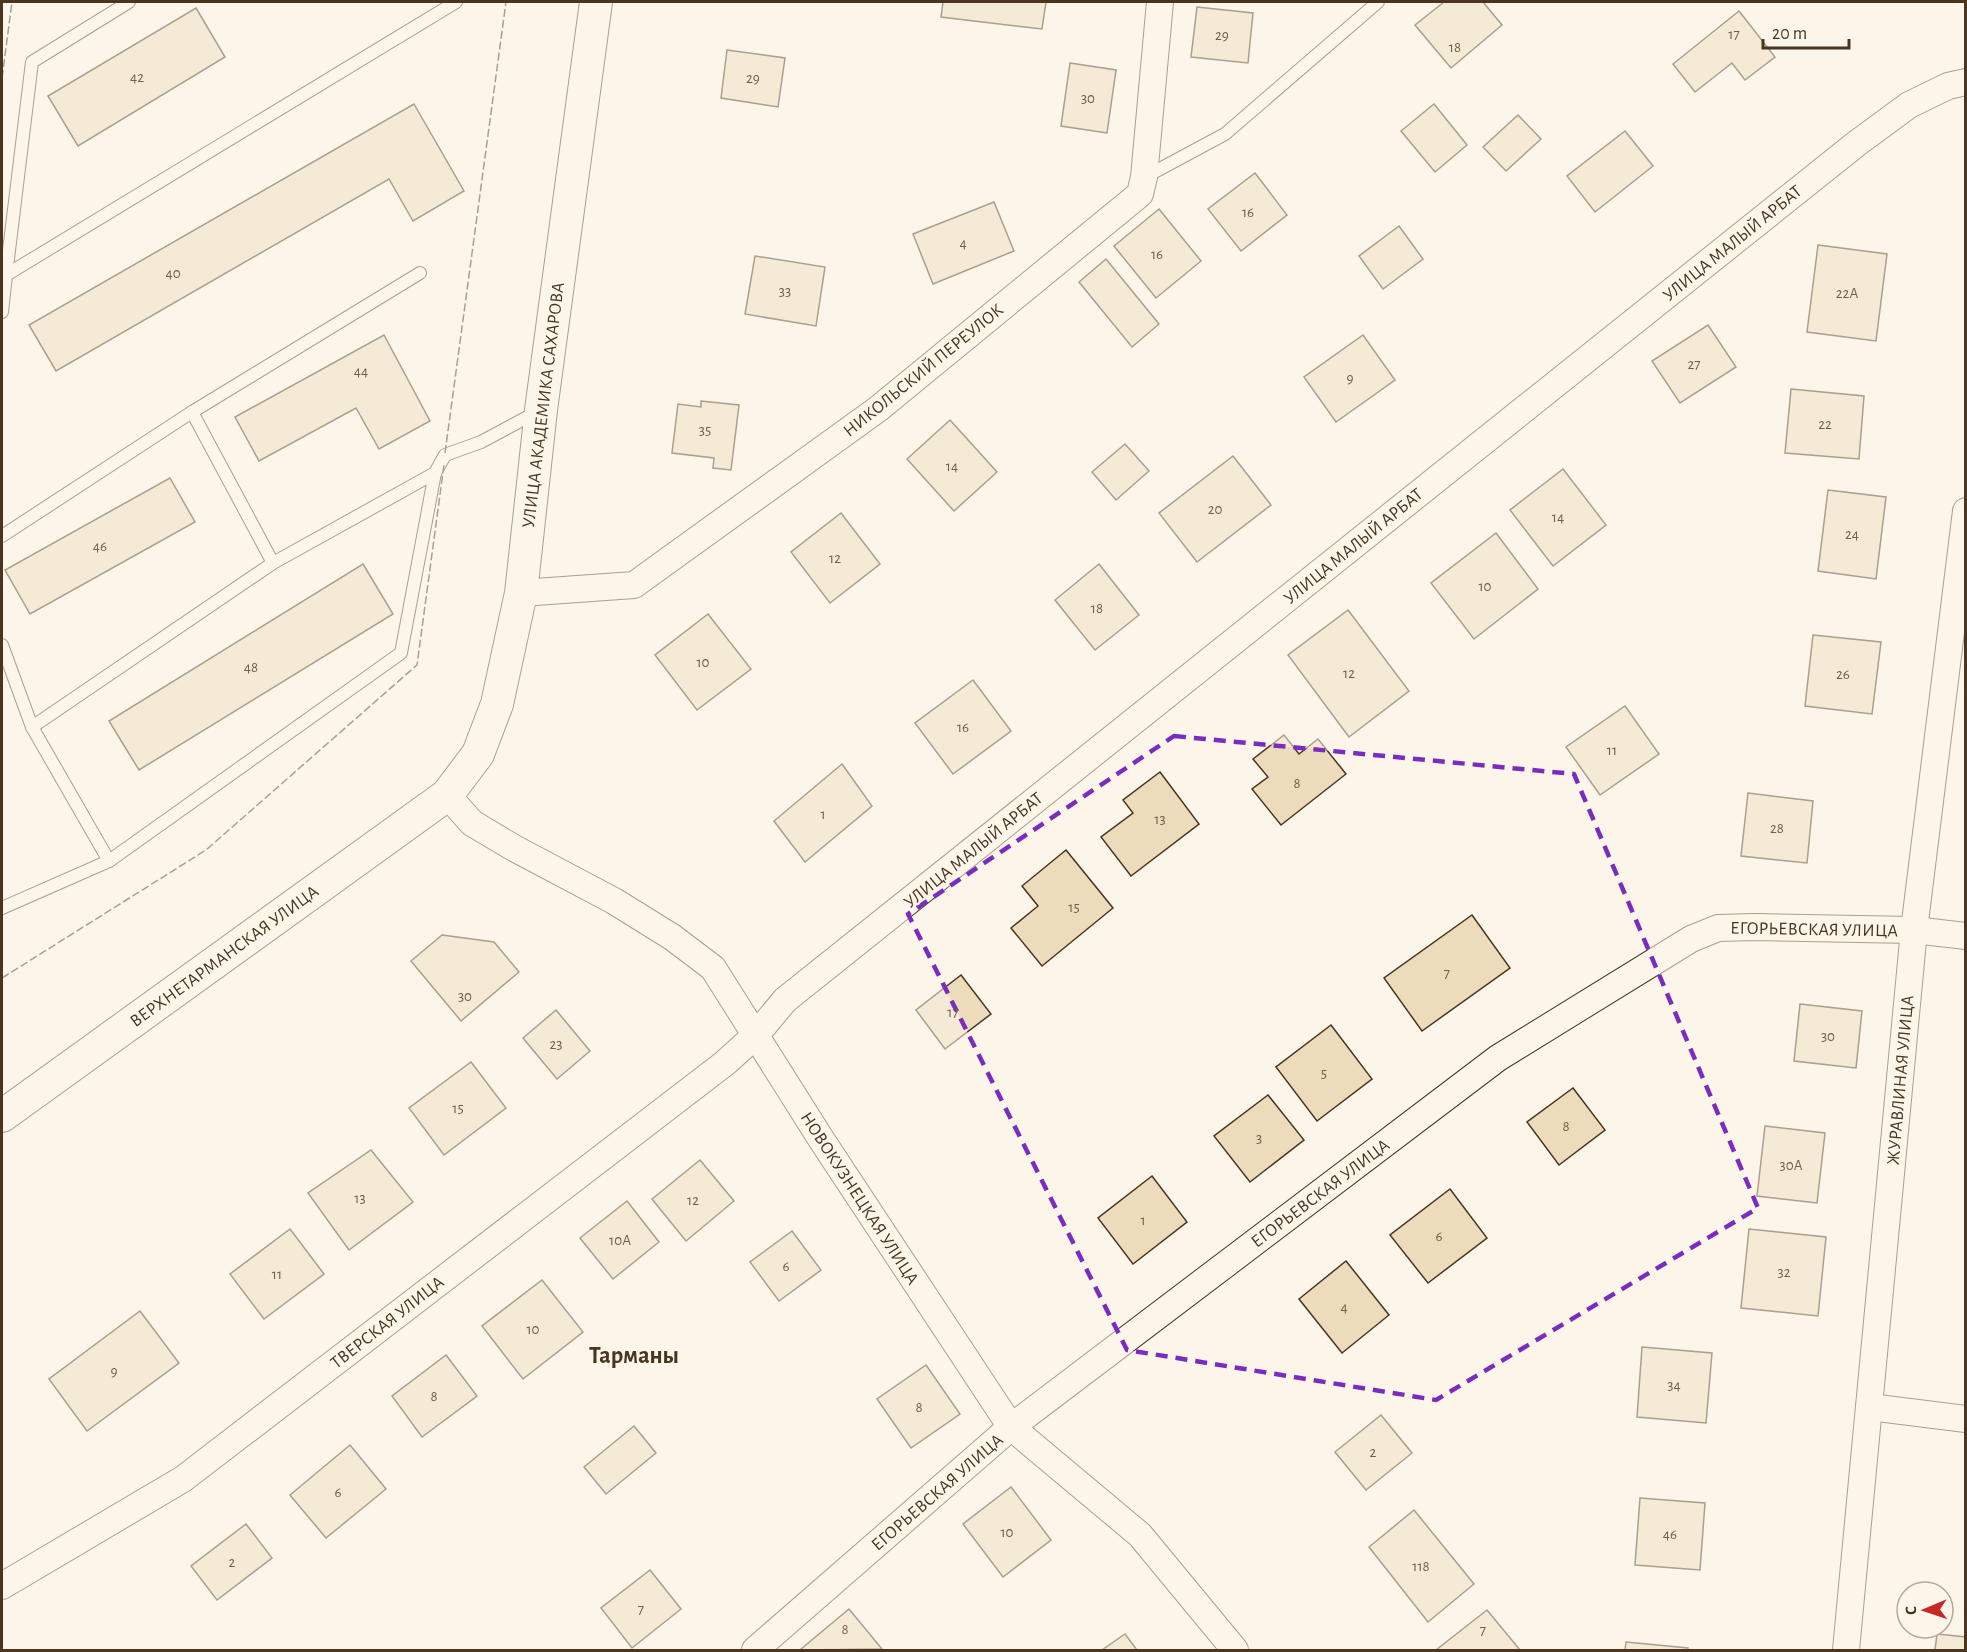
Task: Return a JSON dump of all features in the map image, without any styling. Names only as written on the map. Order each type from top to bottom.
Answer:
[{"type":"street","name":"УЛИЦА АКАДЕМИКА САХАРОВА","points":[[447,795],[478,754],[497,704],[521,593],[541,410],[596,2]]},
{"type":"street","name":"НИКОЛЬСКИЙ ПЕРЕУЛОК","points":[[521,593],[634,585],[878,409],[1140,194],[1144,177],[1160,2]]},
{"type":"street","name":"УЛИЦА МАЛЫЙ АРБАТ","points":[[756,1035],[785,1000],[1856,144],[1909,105],[1948,86],[1965,82]]},
{"type":"street","name":"ЖУРАВЛИНАЯ УЛИЦА","points":[[1846,1650],[1914,930],[1965,511]]},
{"type":"street","name":"НОВОКУЗНЕЦКАЯ УЛИЦА","points":[[447,795],[472,822],[514,848],[614,901],[672,937],[713,968],[878,1226],[1011,1427],[1140,1534],[1235,1650]]},
{"type":"street","name":"ВЕРХНЕТАРМАНСКАЯ УЛИЦА","points":[[2,1116],[447,795]]},
{"type":"street","name":"ЕГОРЬЕВСКАЯ УЛИЦА","points":[[754,1650],[1011,1427],[1498,1059],[1691,939],[1718,928],[1914,930],[1965,936]]},
{"type":"street","name":"ТВЕРСКАЯ УЛИЦА","points":[[2,1586],[183,1479],[724,1064],[756,1035]]},
{"type":"street","points":[[1870,1407],[1965,1419]]},
{"type":"lane","points":[[2,312],[32,62],[129,2]]},
{"type":"lane","points":[[6,275],[456,2]]},
{"type":"lane","points":[[1144,177],[1225,134],[1378,2]]},
{"type":"lane","points":[[2,537],[192,412],[420,273]]},
{"type":"lane","points":[[2,908],[109,861],[401,653],[435,473],[445,455],[481,442],[541,410]]},
{"type":"lane","points":[[192,412],[273,563]]},
{"type":"lane","points":[[32,727],[273,563],[435,473]]},
{"type":"lane","points":[[2,645],[32,727],[109,861]]},
{"type":"highlighted area","points":[[1174,736],[1574,774],[1758,1208],[1436,1400],[1127,1350],[908,914]]},
{"type":"building","points":[[943,2],[1046,2],[1042,29],[941,17]]},
{"type":"building","points":[[1444,2],[1483,2],[1502,25],[1451,68],[1415,25]]},
{"type":"building","points":[[1197,7],[1253,13],[1248,63],[1191,57]]},
{"type":"building","points":[[196,8],[225,57],[78,146],[48,96]]},
{"type":"building","points":[[1739,11],[1775,57],[1745,80],[1732,63],[1695,92],[1673,64]]},
{"type":"building","points":[[727,50],[785,58],[778,107],[721,98]]},
{"type":"building","points":[[1070,63],[1116,70],[1107,133],[1061,126]]},
{"type":"building","points":[[414,104],[464,191],[413,221],[389,179],[56,371],[29,325]]},
{"type":"building","points":[[1434,104],[1467,145],[1435,172],[1401,131]]},
{"type":"building","points":[[1518,115],[1541,139],[1506,171],[1483,147]]},
{"type":"building","points":[[1625,131],[1653,166],[1595,212],[1567,176]]},
{"type":"building","points":[[1255,173],[1287,215],[1241,251],[1208,209]]},
{"type":"building","points":[[994,202],[1014,251],[933,284],[913,234]]},
{"type":"building","points":[[1159,209],[1201,261],[1156,298],[1114,246]]},
{"type":"building","points":[[1399,226],[1423,259],[1383,289],[1359,256]]},
{"type":"building","points":[[1818,245],[1887,254],[1876,341],[1807,332]]},
{"type":"building","points":[[755,256],[825,267],[816,326],[745,314]]},
{"type":"building","points":[[1106,259],[1159,324],[1132,347],[1079,282]]},
{"type":"building","points":[[1708,325],[1736,367],[1680,403],[1652,361]]},
{"type":"building","points":[[384,335],[430,421],[379,449],[356,408],[259,461],[235,417]]},
{"type":"building","points":[[1363,335],[1395,380],[1336,422],[1304,377]]},
{"type":"building","points":[[1791,389],[1864,396],[1859,459],[1785,453]]},
{"type":"building","points":[[701,401],[739,405],[731,470],[713,468],[714,458],[672,453],[678,404],[701,407]]},
{"type":"building","points":[[950,420],[997,472],[954,511],[907,459]]},
{"type":"building","points":[[1125,444],[1149,471],[1116,500],[1092,472]]},
{"type":"building","points":[[1233,456],[1271,505],[1197,562],[1159,513]]},
{"type":"building","points":[[1563,469],[1606,525],[1553,566],[1510,510]]},
{"type":"building","points":[[170,478],[195,522],[30,614],[5,570]]},
{"type":"building","points":[[1828,490],[1886,497],[1876,579],[1818,571]]},
{"type":"building","points":[[841,513],[880,564],[830,603],[791,552]]},
{"type":"building","points":[[1496,533],[1538,589],[1474,639],[1431,583]]},
{"type":"building","points":[[363,564],[393,614],[139,770],[109,721]]},
{"type":"building","points":[[1099,564],[1139,615],[1095,650],[1055,600]]},
{"type":"building","points":[[1348,610],[1409,691],[1349,737],[1288,655]]},
{"type":"building","points":[[708,614],[751,669],[697,710],[655,655]]},
{"type":"building","points":[[1813,635],[1881,642],[1872,714],[1805,706]]},
{"type":"building","points":[[973,680],[1011,731],[953,774],[915,723]]},
{"type":"building","points":[[1625,706],[1659,754],[1600,795],[1566,747]]},
{"type":"building","points":[[1284,735],[1299,754],[1318,739],[1346,774],[1281,825],[1252,789],[1268,777],[1253,759]]},
{"type":"building","points":[[842,764],[872,806],[805,862],[774,821]]},
{"type":"building","points":[[1160,772],[1199,824],[1131,876],[1101,837],[1133,813],[1123,800]]},
{"type":"building","points":[[1748,793],[1813,801],[1807,863],[1741,856]]},
{"type":"building","points":[[1066,850],[1113,908],[1042,966],[1011,928],[1038,906],[1022,886]]},
{"type":"building","points":[[1472,915],[1510,968],[1422,1031],[1384,978]]},
{"type":"building","points":[[442,935],[494,942],[519,972],[461,1021],[411,961]]},
{"type":"building","points":[[961,975],[991,1014],[945,1049],[916,1010]]},
{"type":"building","points":[[1800,1004],[1862,1011],[1856,1068],[1794,1061]]},
{"type":"building","points":[[556,1010],[590,1051],[557,1079],[523,1038]]},
{"type":"building","points":[[1331,1025],[1372,1079],[1317,1121],[1276,1067]]},
{"type":"building","points":[[471,1062],[506,1108],[444,1155],[409,1108]]},
{"type":"building","points":[[1573,1088],[1605,1130],[1559,1165],[1527,1122]]},
{"type":"building","points":[[1268,1095],[1304,1140],[1250,1182],[1214,1136]]},
{"type":"building","points":[[1765,1126],[1825,1133],[1817,1203],[1757,1196]]},
{"type":"building","points":[[371,1150],[413,1202],[349,1250],[308,1193]]},
{"type":"building","points":[[700,1160],[734,1201],[686,1241],[652,1199]]},
{"type":"building","points":[[1152,1176],[1187,1222],[1133,1264],[1098,1218]]},
{"type":"building","points":[[1450,1189],[1487,1238],[1428,1283],[1390,1235]]},
{"type":"building","points":[[627,1201],[659,1242],[613,1279],[580,1238]]},
{"type":"building","points":[[290,1229],[324,1274],[264,1319],[230,1274]]},
{"type":"building","points":[[1749,1229],[1826,1237],[1818,1316],[1741,1308]]},
{"type":"building","points":[[792,1231],[821,1270],[779,1301],[750,1262]]},
{"type":"building","points":[[1346,1261],[1389,1315],[1342,1353],[1299,1299]]},
{"type":"building","points":[[542,1280],[583,1332],[523,1379],[482,1326]]},
{"type":"building","points":[[140,1311],[179,1363],[87,1431],[49,1379]]},
{"type":"building","points":[[1642,1347],[1712,1353],[1706,1423],[1637,1417]]},
{"type":"building","points":[[446,1355],[477,1396],[422,1437],[392,1396]]},
{"type":"building","points":[[926,1365],[960,1414],[911,1448],[877,1399]]},
{"type":"building","points":[[1381,1415],[1412,1453],[1366,1490],[1335,1452]]},
{"type":"building","points":[[634,1426],[656,1453],[606,1494],[584,1467]]},
{"type":"building","points":[[350,1445],[386,1489],[326,1538],[290,1495]]},
{"type":"building","points":[[1011,1487],[1051,1540],[1003,1577],[963,1524]]},
{"type":"building","points":[[1640,1498],[1705,1503],[1700,1570],[1635,1565]]},
{"type":"building","points":[[1414,1510],[1474,1584],[1428,1622],[1369,1547]]},
{"type":"building","points":[[246,1524],[272,1558],[217,1600],[191,1566]]},
{"type":"building","points":[[650,1570],[681,1609],[632,1648],[601,1608]]},
{"type":"building","points":[[849,1609],[882,1649],[801,1649]]},
{"type":"building","points":[[1487,1610],[1520,1650],[1436,1650]]},
{"type":"building","points":[[1125,1634],[1137,1650],[1102,1650]]},
{"type":"building","points":[[1955,1636],[1966,1637],[1966,1650],[1935,1650],[1936,1640],[1955,1640]]},
{"type":"building","points":[[1626,1642],[1688,1648],[1688,1650],[1625,1650]]},
{"type":"fence","points":[[2,78],[12,2]]},
{"type":"fence","points":[[445,453],[506,2]]},
{"type":"fence","points":[[2,978],[206,850],[417,665],[444,465]]},
{"type":"district","name":"Тарманы","points":[[634,1355]]}]
